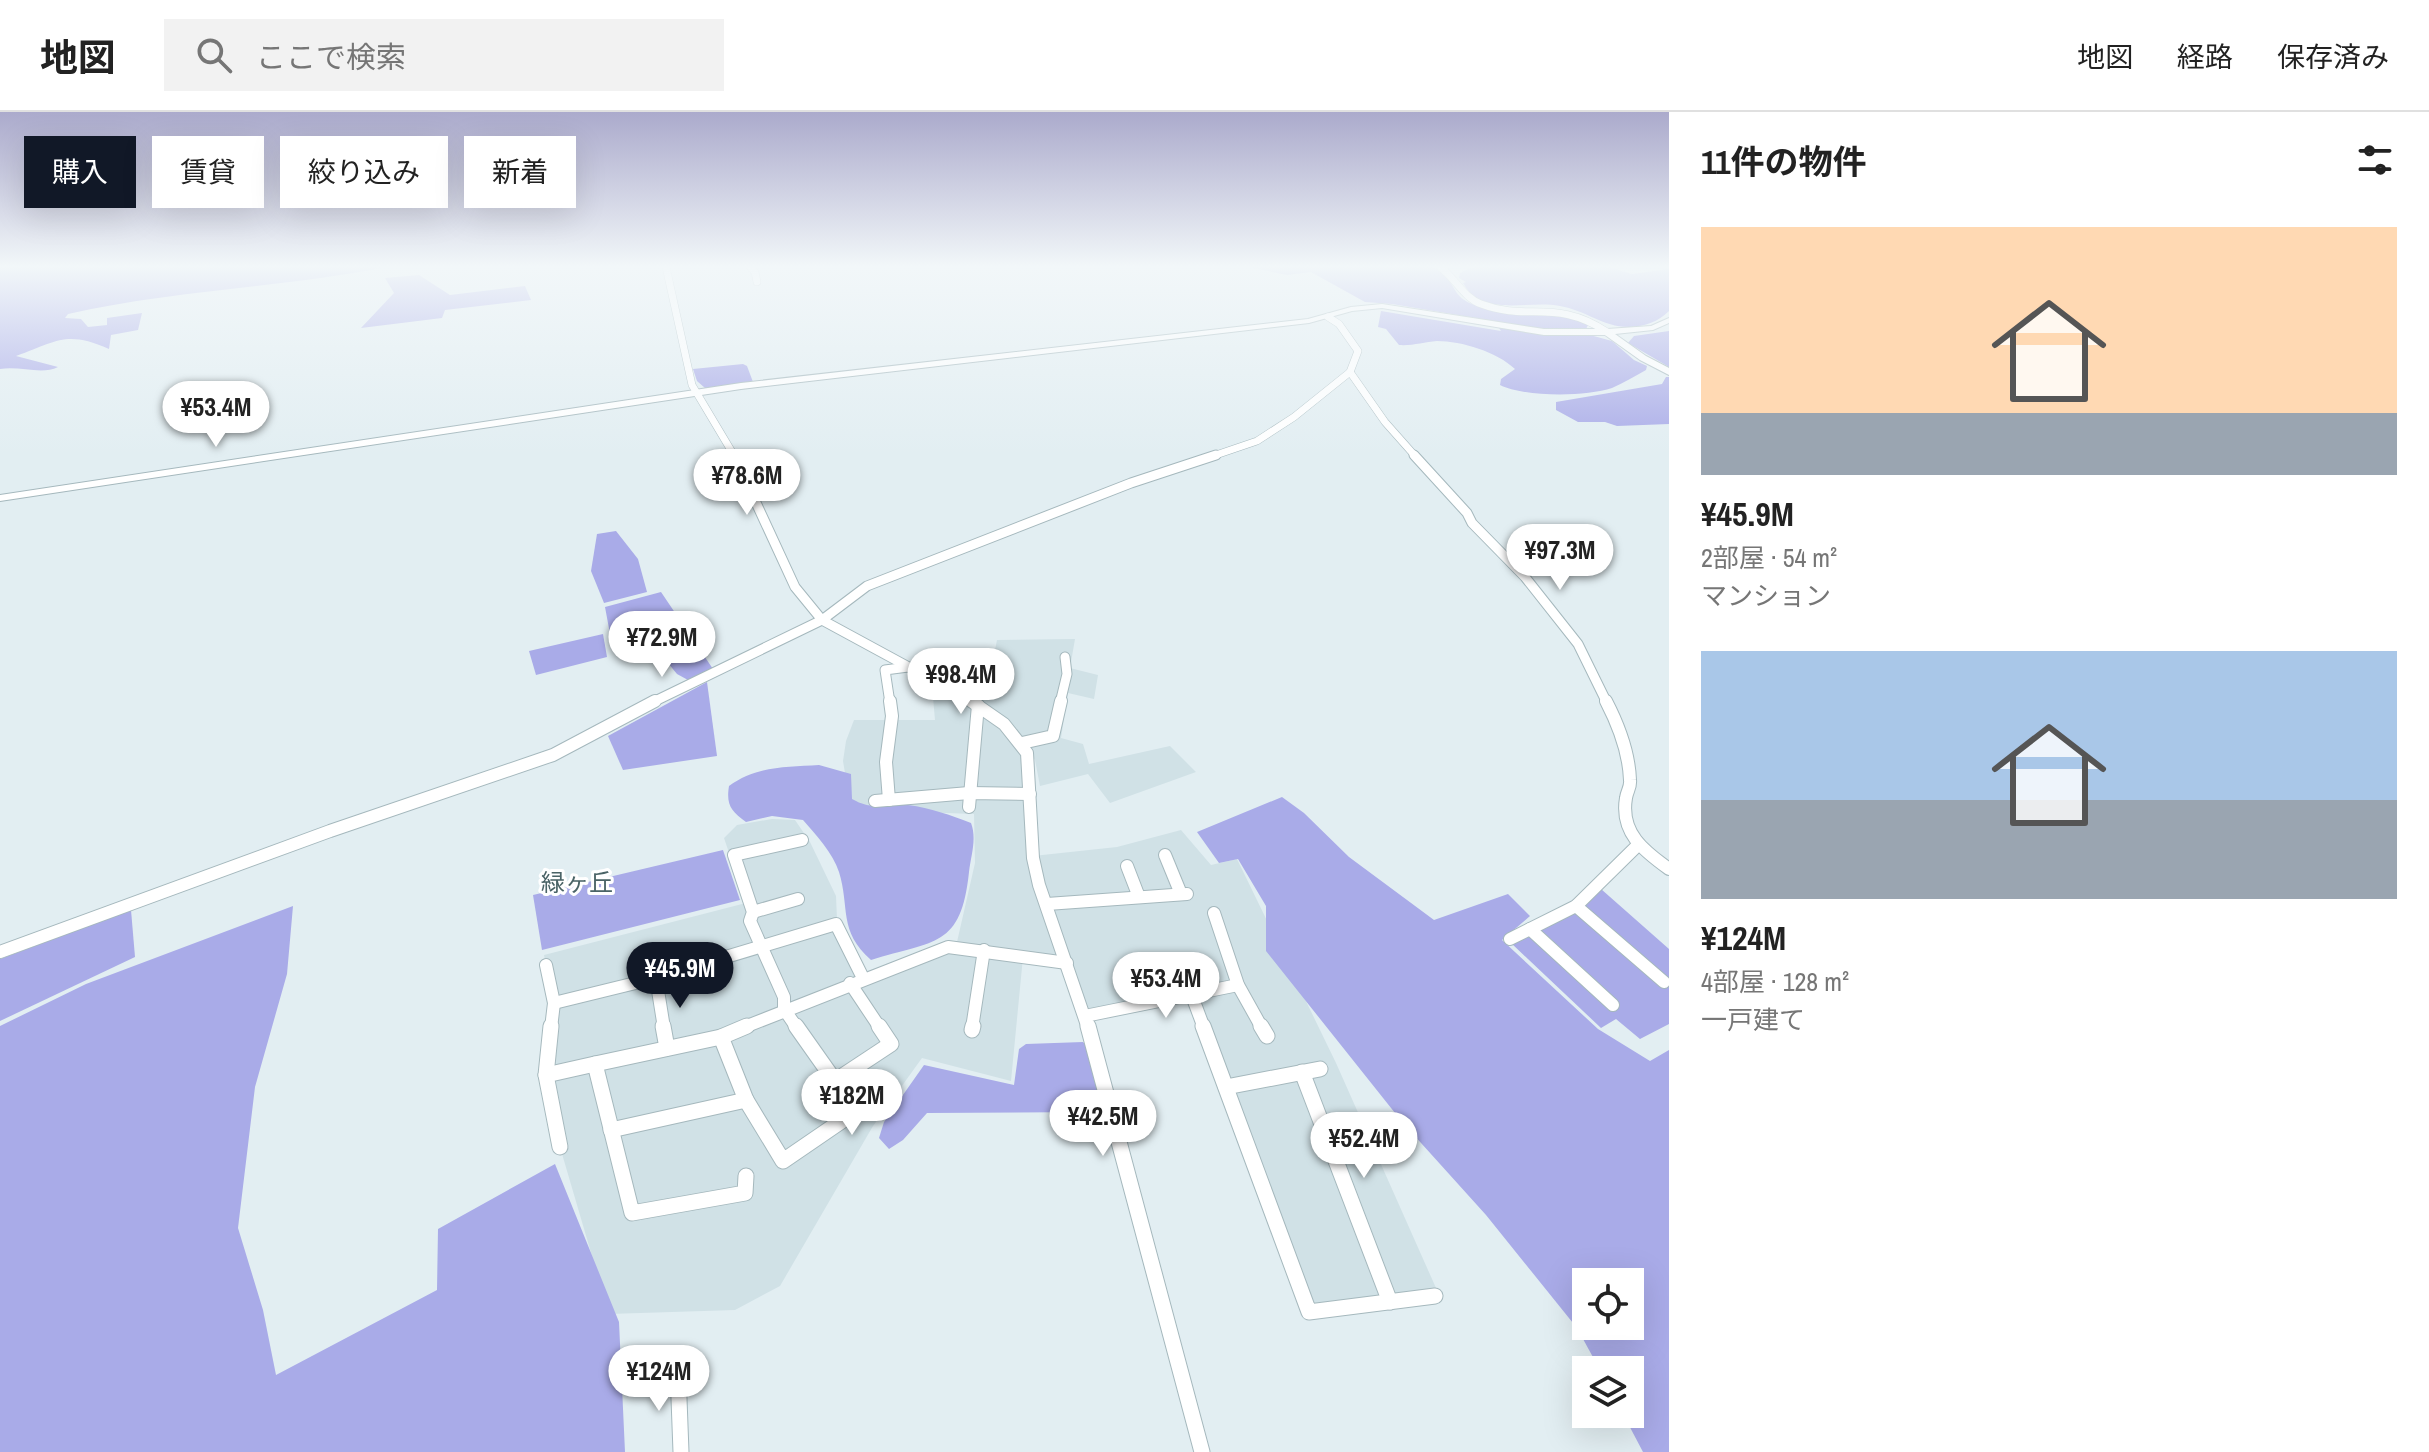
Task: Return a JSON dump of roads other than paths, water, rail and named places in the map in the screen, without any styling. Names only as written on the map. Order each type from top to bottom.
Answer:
[{"type":"street","points":[[679,330],[696,393],[733,452],[795,587],[822,620],[978,705],[1004,724],[1022,743],[1030,762],[1033,858],[1085,1016],[1202,1452]]},
{"type":"street","points":[[0,498],[696,393],[1240,330]]},
{"type":"street","points":[[0,952],[330,831],[553,755],[711,672],[822,620],[867,586],[1131,483],[1257,441],[1294,417],[1350,372],[1358,351],[1343,330]]},
{"type":"street","points":[[1531,330],[1607,332],[1635,330]]},
{"type":"street","points":[[1604,330],[1643,358],[1669,372]]},
{"type":"street","points":[[1350,372],[1409,451],[1467,513],[1472,523],[1525,577],[1578,644],[1618,725],[1631,784],[1626,798],[1630,833],[1638,845],[1669,869]]},
{"type":"street","points":[[1022,743],[1053,736],[1067,674],[1065,657]]},
{"type":"street","points":[[889,800],[886,762],[892,716],[885,670],[908,667]]},
{"type":"street","points":[[969,807],[978,705]]},
{"type":"street","points":[[875,801],[969,793],[1030,794]]},
{"type":"street","points":[[721,1037],[746,1100],[783,1161],[856,1111],[784,1009],[784,997],[750,921],[753,912],[734,855],[802,840]]},
{"type":"street","points":[[1510,939],[1576,906],[1638,845]]},
{"type":"street","points":[[1047,904],[1184,894],[1165,855]]},
{"type":"street","points":[[1127,866],[1139,897]]},
{"type":"street","points":[[753,912],[798,899]]},
{"type":"street","points":[[1576,906],[1664,982]]},
{"type":"street","points":[[1214,913],[1238,985],[1267,1036]]},
{"type":"street","points":[[554,1003],[656,978],[836,924],[856,980],[891,1044],[835,1081]]},
{"type":"street","points":[[1530,929],[1613,1005]]},
{"type":"street","points":[[546,1075],[721,1037],[856,980],[948,947],[1067,963]]},
{"type":"street","points":[[972,1030],[984,950]]},
{"type":"street","points":[[546,965],[554,1003],[546,1075],[560,1147]]},
{"type":"street","points":[[656,978],[667,1048]]},
{"type":"street","points":[[1085,1016],[1238,985]]},
{"type":"street","points":[[1192,996],[1309,1312],[1435,1296]]},
{"type":"street","points":[[595,1064],[632,1213],[745,1193],[746,1176]]},
{"type":"street","points":[[1226,1087],[1320,1069]]},
{"type":"street","points":[[1302,1072],[1390,1302]]},
{"type":"street","points":[[611,1130],[746,1100]]},
{"type":"street","points":[[678,1372],[681,1452]]},
{"type":"district","name":"緑ヶ丘","points":[[577,883]]}]
